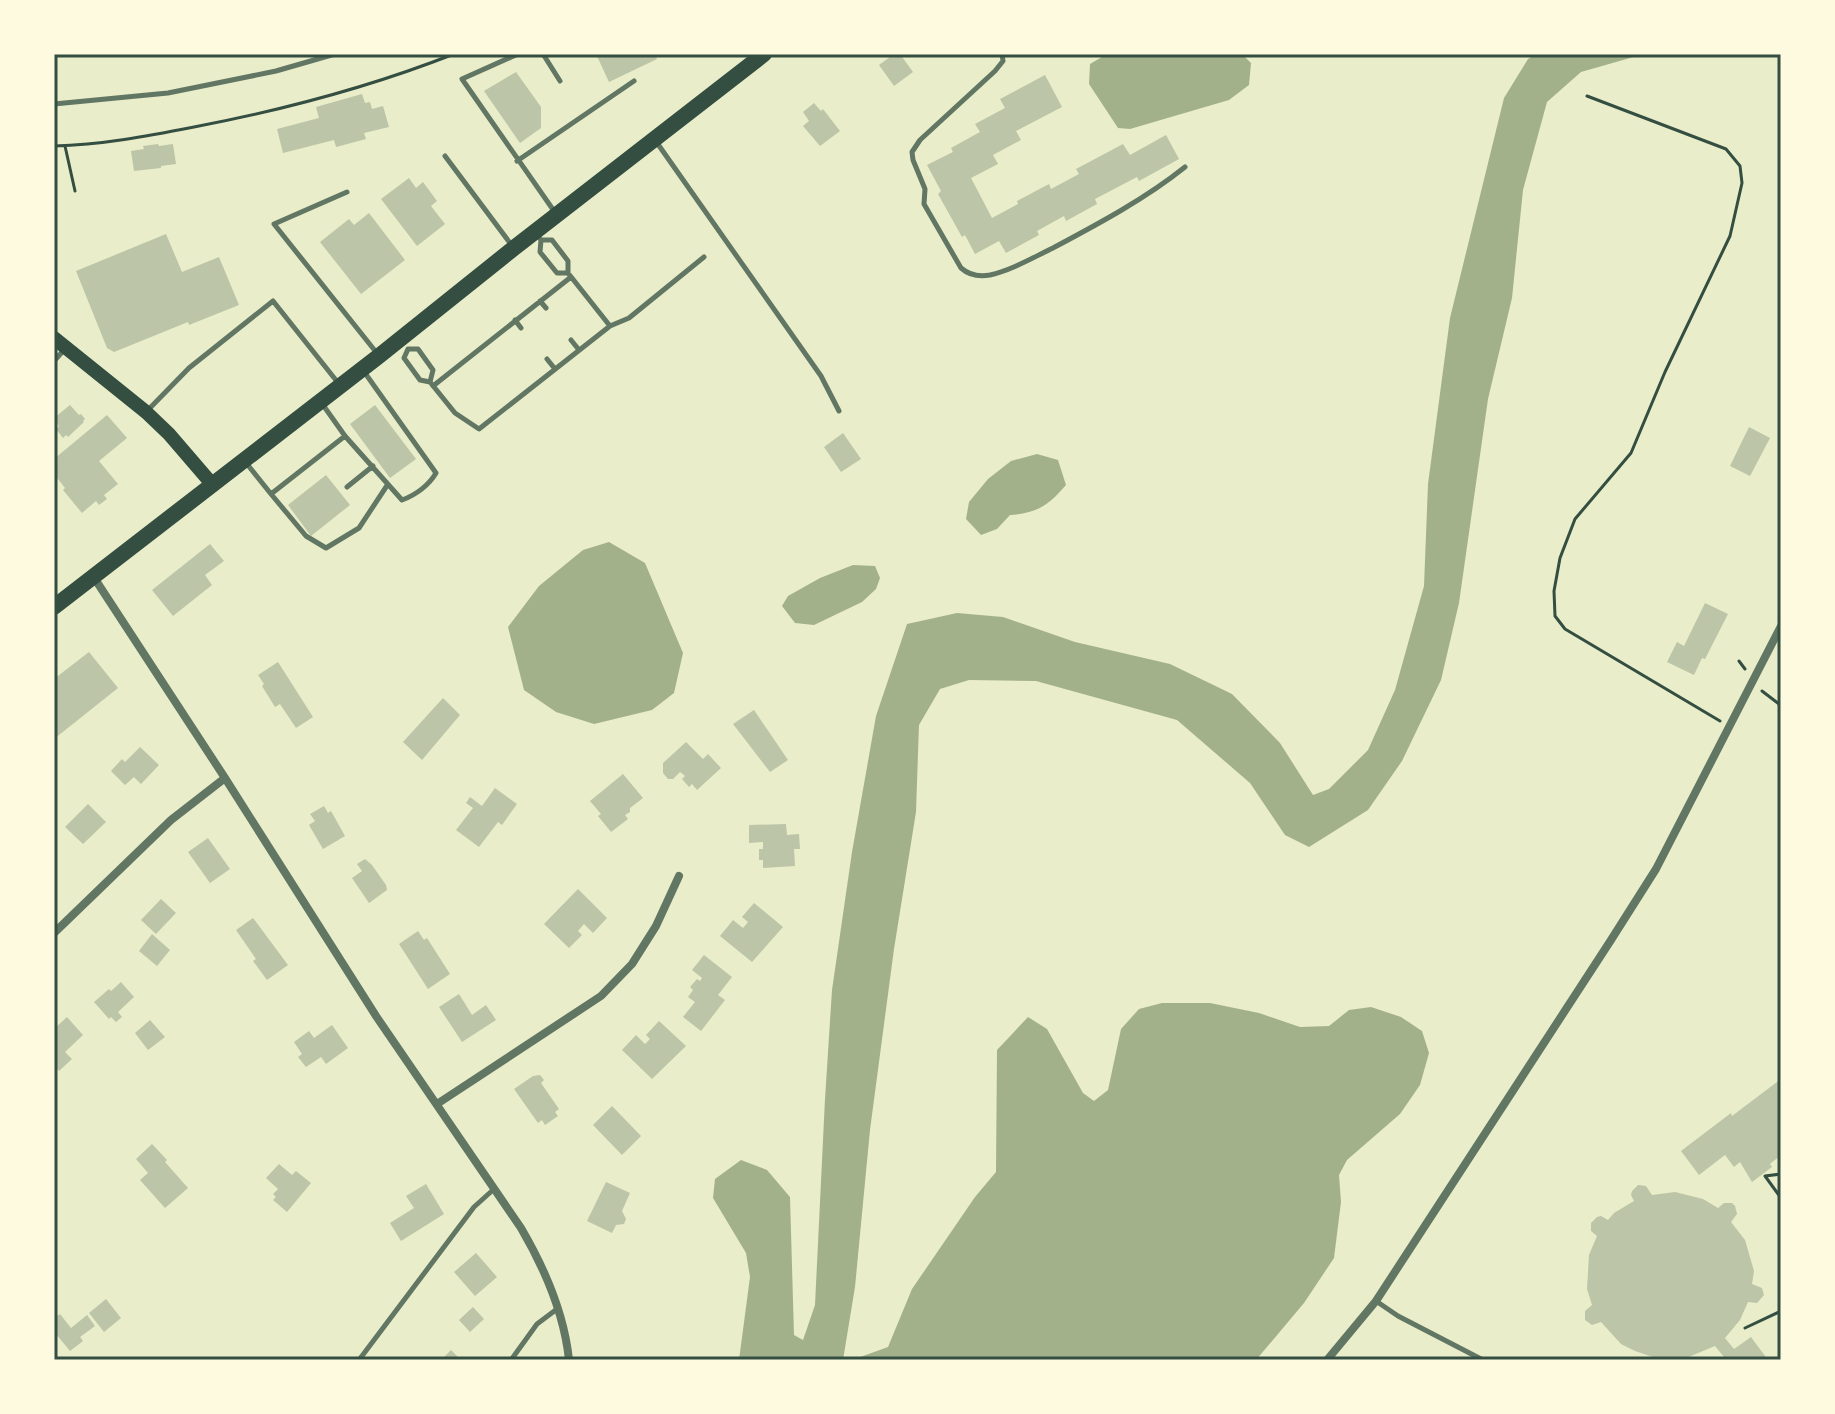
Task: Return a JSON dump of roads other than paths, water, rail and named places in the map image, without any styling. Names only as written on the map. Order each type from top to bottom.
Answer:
[{"type":"highway","points":[[54,607],[379,356],[404,344],[514,248],[538,236],[557,215],[764,54]]},
{"type":"main road","points":[[54,338],[146,412],[212,484]]},
{"type":"street","points":[[93,576],[376,1016],[495,1189],[541,1263],[558,1308],[569,1360]]},
{"type":"street","points":[[1327,1360],[1376,1301],[1656,869],[1781,626]]},
{"type":"street","points":[[54,933],[171,820],[225,778]]},
{"type":"street","points":[[437,1104],[601,996],[632,964],[656,926],[679,876]]},
{"type":"lane","points":[[54,104],[168,93],[276,71],[335,54]]},
{"type":"lane","points":[[518,54],[462,79],[557,215]]},
{"type":"lane","points":[[543,54],[560,81]]},
{"type":"lane","points":[[1002,54],[1003,61],[995,71],[920,140],[912,152],[925,189],[924,204],[961,268],[968,274],[988,275],[1015,267],[1149,194],[1185,167]]},
{"type":"lane","points":[[517,161],[634,81]]},
{"type":"lane","points":[[654,140],[821,376],[839,411]]},
{"type":"lane","points":[[445,156],[514,248]]},
{"type":"lane","points":[[347,192],[274,224],[379,356]]},
{"type":"lane","points":[[570,275],[557,273],[540,252],[538,236],[552,240],[568,261],[570,275],[610,326]]},
{"type":"lane","points":[[432,384],[433,370],[418,349],[404,344],[404,358],[420,380],[432,384],[455,413],[479,429],[610,326],[629,318],[704,257]]},
{"type":"lane","points":[[432,384],[570,275]]},
{"type":"lane","points":[[146,412],[189,368],[273,301],[340,386]]},
{"type":"lane","points":[[540,301],[546,308]]},
{"type":"lane","points":[[515,320],[521,328]]},
{"type":"lane","points":[[571,340],[579,350]]},
{"type":"lane","points":[[54,361],[67,348]]},
{"type":"lane","points":[[547,359],[555,369]]},
{"type":"lane","points":[[320,401],[345,436],[402,500],[411,497],[436,473],[362,369]]},
{"type":"lane","points":[[271,494],[345,436]]},
{"type":"lane","points":[[244,460],[306,536],[326,548],[359,528],[388,484]]},
{"type":"lane","points":[[347,487],[373,466]]},
{"type":"lane","points":[[359,1360],[474,1207],[495,1189]]},
{"type":"lane","points":[[1376,1301],[1398,1316],[1483,1360]]},
{"type":"lane","points":[[511,1360],[537,1324],[558,1308]]}]
